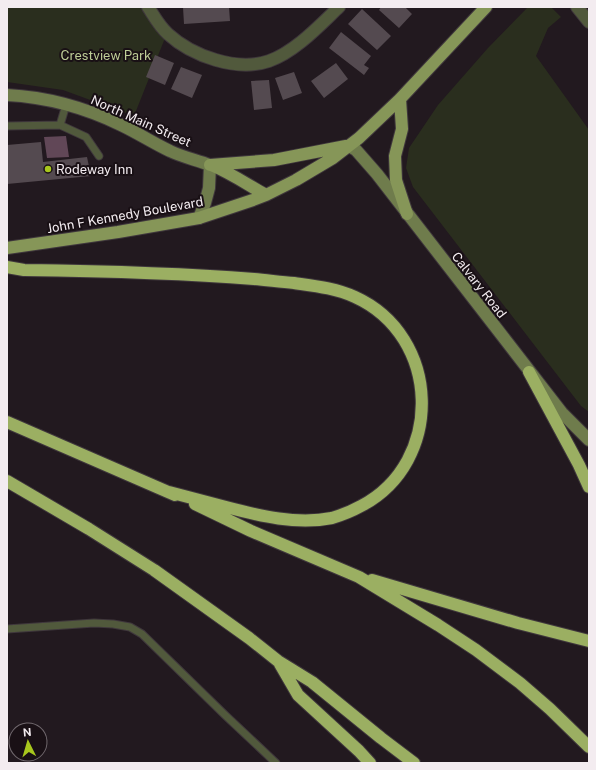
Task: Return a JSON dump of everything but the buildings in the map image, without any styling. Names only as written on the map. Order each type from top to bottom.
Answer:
[{"type":"highway","points":[[7,267],[24,270],[213,276],[320,286],[356,297],[374,308],[400,334],[417,367],[421,386],[422,409],[419,430],[414,447],[404,466],[393,481],[369,502],[350,512],[332,518],[296,520],[252,514],[169,492]]},
{"type":"highway","points":[[529,372],[579,465],[589,487]]},
{"type":"highway","points":[[7,422],[169,492],[251,531],[359,577],[476,650],[520,683],[550,709],[589,747]]},
{"type":"highway","points":[[7,481],[89,529],[154,570],[249,638],[278,661],[312,682],[414,763]]},
{"type":"highway","points":[[359,577],[518,623],[589,641]]},
{"type":"highway","points":[[278,661],[298,695],[359,750],[370,763]]},
{"type":"main road","name":"John F Kennedy Boulevard","points":[[7,248],[118,232],[199,218],[266,196],[333,158],[359,138],[400,99],[482,8]]},
{"type":"main road","name":"North Main Street","points":[[7,95],[34,97],[66,104],[92,112],[121,125],[171,152],[210,164]]},
{"type":"main road","points":[[400,99],[402,129],[395,156],[396,180],[407,214]]},
{"type":"main road","points":[[210,164],[274,160],[349,146]]},
{"type":"main road","name":"Calvary Road","points":[[349,146],[356,150],[372,169],[562,413],[589,440]]},
{"type":"main road","points":[[210,164],[236,176],[266,196]]},
{"type":"main road","points":[[199,218],[205,204],[209,188],[210,164]]},
{"type":"street","points":[[148,7],[166,33],[197,54],[215,60],[242,64],[256,64],[270,61],[288,51],[310,34],[339,7]]},
{"type":"street","points":[[577,7],[589,22]]},
{"type":"lane","points":[[60,125],[66,104]]},
{"type":"lane","points":[[7,126],[60,125],[86,137],[99,156]]},
{"type":"lane","points":[[7,629],[94,623],[130,627],[142,634],[276,763]]},
{"type":"green space","name":"Crestview Park","points":[[7,7],[149,7],[167,33],[134,116],[63,90],[7,82]]},
{"type":"green space","points":[[528,7],[551,7],[561,17],[548,28],[536,56],[589,130],[589,412],[581,406],[413,187],[406,168],[409,148],[438,105],[488,48]]},
{"type":"shaded area","points":[[66,136],[69,157],[47,158],[44,137]]},
{"type":"place","name":"Rodeway Inn","points":[[48,169]]}]
